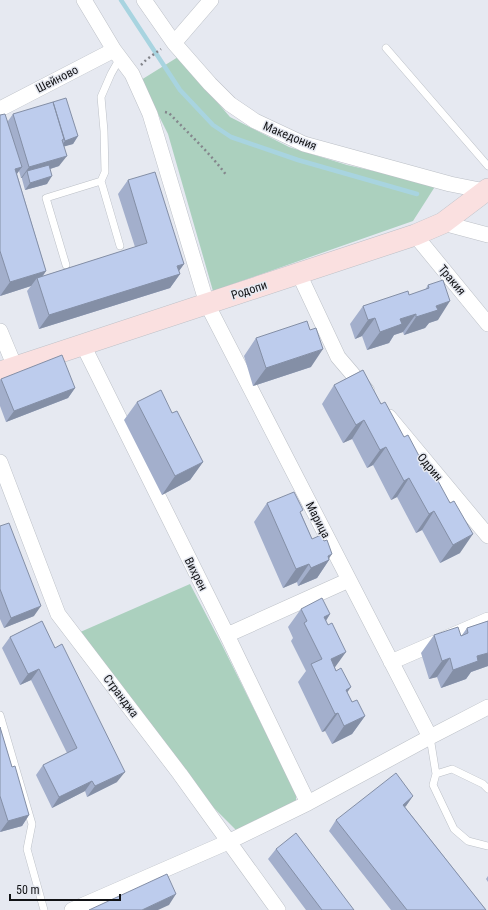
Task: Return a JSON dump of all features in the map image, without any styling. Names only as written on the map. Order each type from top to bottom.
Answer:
[{"type":"street","name":"Марица","points":[[84,0],[117,54],[132,74],[146,104],[207,304],[430,737]]},
{"type":"street","name":"Македония","points":[[144,0],[169,45],[230,104],[255,121],[304,144],[450,184],[487,190]]},
{"type":"street","points":[[169,45],[211,0]]},
{"type":"street","name":"Шейново","points":[[0,109],[117,54]]},
{"type":"street","name":"Родопи","points":[[8,370],[415,235],[443,223],[487,190]]},
{"type":"street","points":[[443,223],[488,235]]},
{"type":"street","name":"Тракия","points":[[415,235],[488,324]]},
{"type":"street","name":"Одрин","points":[[299,274],[338,356],[488,536]]},
{"type":"street","points":[[0,331],[8,370]]},
{"type":"street","name":"Вихрен","points":[[83,345],[227,635],[308,803]]},
{"type":"street","name":"Странджа","points":[[0,462],[58,614],[180,774],[278,910]]},
{"type":"street","points":[[227,635],[349,580]]},
{"type":"street","points":[[391,662],[488,620]]},
{"type":"street","points":[[72,910],[228,842],[308,803],[488,707]]},
{"type":"lane","points":[[386,48],[488,166]]},
{"type":"lane","points":[[117,54],[111,74],[101,97],[104,131],[104,172],[101,181],[120,246]]},
{"type":"lane","points":[[66,265],[46,198],[101,181]]},
{"type":"lane","points":[[0,715],[32,824],[26,849],[44,910]]},
{"type":"lane","points":[[430,737],[436,774],[433,785],[454,829],[468,841],[488,846]]},
{"type":"lane","points":[[436,774],[452,770],[483,784],[488,789]]},
{"type":"path","points":[[146,60],[169,45]]},
{"type":"path","points":[[146,104],[169,114],[217,163],[227,176]]},
{"type":"green space","points":[[178,57],[230,117],[289,147],[347,165],[436,185],[413,221],[213,291],[168,134],[141,80]]},
{"type":"green space","points":[[190,584],[296,793],[296,803],[238,832],[212,806],[78,633]]},
{"type":"building","points":[[66,98],[78,136],[65,141],[53,102]]},
{"type":"building","points":[[53,102],[64,139],[62,140],[67,156],[29,167],[13,114]]},
{"type":"building","points":[[5,114],[22,167],[15,169],[46,271],[10,282],[0,251],[0,115]]},
{"type":"building","points":[[49,165],[52,176],[30,183],[27,171]]},
{"type":"building","points":[[155,172],[184,264],[177,266],[180,274],[49,315],[37,278],[147,243],[128,180]]},
{"type":"building","points":[[443,280],[450,301],[436,306],[438,310],[416,317],[416,314],[400,319],[402,324],[380,332],[375,318],[368,320],[363,306],[408,291],[409,295],[429,288],[428,285]]},
{"type":"building","points":[[307,321],[310,330],[316,328],[323,349],[266,368],[256,338]]},
{"type":"building","points":[[62,355],[75,388],[14,411],[1,379]]},
{"type":"building","points":[[363,370],[381,404],[385,402],[404,437],[408,435],[427,471],[431,468],[450,503],[454,501],[473,534],[453,545],[434,511],[429,514],[409,478],[404,481],[386,447],[380,450],[364,420],[356,425],[334,385]]},
{"type":"building","points":[[161,390],[172,413],[177,411],[203,462],[175,476],[137,402]]},
{"type":"building","points":[[294,492],[303,510],[300,512],[312,539],[321,535],[324,541],[327,540],[332,554],[328,556],[329,560],[311,568],[309,564],[296,569],[267,503]]},
{"type":"building","points":[[9,523],[41,606],[11,618],[0,589],[0,526]]},
{"type":"building","points":[[322,598],[330,614],[324,617],[328,625],[332,623],[346,652],[331,659],[336,671],[341,668],[351,687],[346,690],[352,702],[357,700],[365,716],[344,726],[338,713],[335,714],[311,664],[322,659],[304,623],[307,621],[301,609]]},
{"type":"building","points":[[42,621],[55,648],[62,644],[125,772],[95,786],[92,781],[59,797],[43,765],[77,748],[39,669],[28,674],[10,637]]},
{"type":"building","points":[[488,621],[488,653],[477,656],[478,661],[453,670],[450,658],[442,661],[434,635],[458,627],[461,636],[468,633],[467,628]]},
{"type":"building","points":[[0,727],[12,767],[15,766],[29,815],[8,821],[0,796]]},
{"type":"building","points":[[396,773],[413,796],[403,805],[486,910],[407,910],[336,820]]},
{"type":"building","points":[[296,833],[354,910],[322,910],[276,849]]},
{"type":"building","points":[[167,874],[176,894],[142,910],[89,910]]},
{"type":"waterway","points":[[121,0],[180,90],[213,125],[231,137],[298,160],[417,194]]}]
